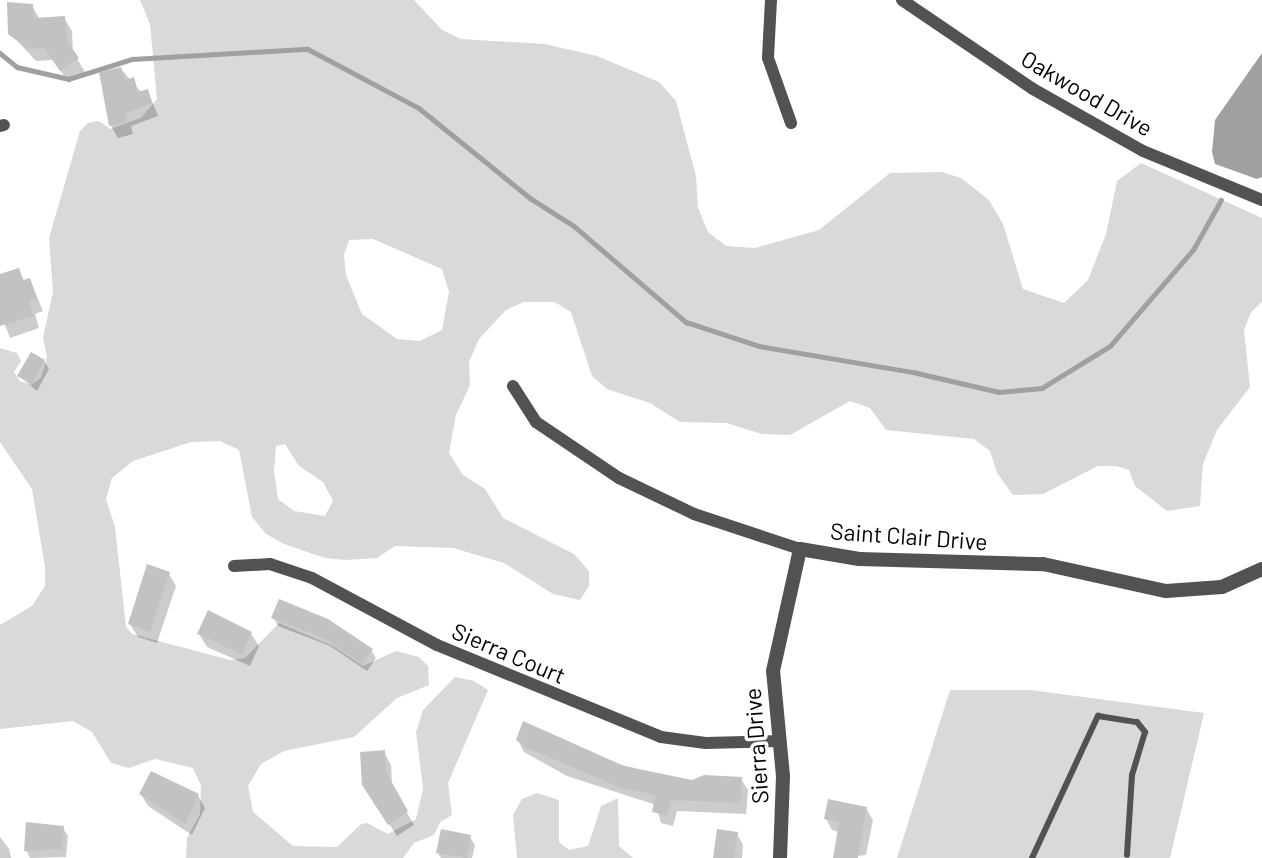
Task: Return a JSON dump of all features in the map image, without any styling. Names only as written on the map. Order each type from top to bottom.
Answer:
[{"type":"street","points":[[771,0],[768,58],[790,123]]},
{"type":"street","name":"Oakwood Drive","points":[[902,0],[1033,89],[1143,150],[1262,200]]},
{"type":"street","name":"Saint Clair Drive","points":[[513,386],[536,422],[619,478],[694,514],[800,549],[859,559],[1043,564],[1166,591],[1222,587],[1262,569]]},
{"type":"street","name":"Sierra Drive","points":[[780,858],[780,741],[773,671],[800,549]]},
{"type":"street","name":"Sierra Court","points":[[234,566],[270,564],[312,578],[427,641],[661,737],[706,743],[780,741]]},
{"type":"lane","points":[[1032,858],[1098,716],[1137,722],[1145,732],[1132,775],[1127,855]]},
{"type":"shaded area","points":[[140,0],[414,0],[442,30],[461,39],[545,44],[597,56],[659,82],[676,101],[696,176],[698,208],[708,232],[726,246],[755,248],[819,230],[890,173],[942,172],[961,178],[989,200],[1003,224],[1023,289],[1064,303],[1088,280],[1106,234],[1117,181],[1141,163],[1262,218],[1262,302],[1251,312],[1244,330],[1250,387],[1217,430],[1203,464],[1200,506],[1167,511],[1135,486],[1129,470],[1116,466],[1098,466],[1043,494],[1013,495],[997,473],[990,451],[974,439],[886,430],[870,408],[850,401],[790,435],[762,434],[726,423],[680,422],[650,403],[607,389],[592,376],[571,312],[555,302],[524,302],[506,310],[479,339],[469,362],[470,385],[456,415],[449,453],[463,475],[485,489],[503,518],[574,554],[589,571],[589,586],[580,600],[553,594],[504,563],[453,548],[395,546],[377,558],[345,560],[325,558],[284,544],[266,534],[252,517],[239,450],[220,441],[191,442],[133,461],[112,478],[106,499],[115,527],[126,627],[132,634],[230,660],[245,658],[279,623],[333,646],[363,666],[396,651],[419,657],[428,666],[429,685],[397,698],[354,737],[284,751],[261,764],[248,786],[253,812],[293,846],[337,847],[361,824],[367,823],[388,834],[416,819],[423,789],[416,732],[423,710],[455,677],[474,681],[488,690],[448,783],[452,815],[440,822],[434,835],[414,843],[403,858],[186,858],[187,838],[200,814],[201,786],[193,768],[155,759],[129,768],[111,763],[92,732],[73,721],[0,729],[0,625],[32,606],[45,586],[45,567],[32,489],[0,442],[0,348],[17,353],[21,361],[14,372],[20,381],[31,385],[41,378],[47,357],[43,338],[53,292],[49,238],[80,131],[88,123],[99,121],[110,129],[141,118],[157,99],[150,24]],"holes":[[[373,239],[442,269],[449,292],[442,330],[420,341],[397,339],[362,314],[346,275],[344,255],[349,240]],[[285,444],[299,466],[323,482],[333,501],[325,516],[294,511],[278,499],[274,471],[276,446]]]},
{"type":"shaded area","points":[[1262,53],[1262,177],[1257,179],[1215,164],[1212,152],[1215,120]]},
{"type":"shaded area","points":[[950,690],[1031,690],[1204,713],[1170,858],[897,858]]},
{"type":"shaded area","points":[[537,793],[559,800],[559,842],[569,850],[588,846],[601,806],[618,798],[619,846],[633,858],[517,858],[513,815],[522,799]]},
{"type":"building","points":[[7,2],[33,4],[34,18],[65,16],[67,41],[79,58],[60,71],[44,48],[28,49],[8,34]]},
{"type":"building","points":[[121,67],[125,80],[134,77],[138,92],[148,89],[152,103],[125,113],[127,122],[109,126],[99,72]]},
{"type":"building","points":[[19,268],[23,280],[30,278],[37,298],[29,301],[33,316],[0,326],[0,274]]},
{"type":"building","points":[[31,352],[45,360],[32,384],[17,376]]},
{"type":"building","points":[[147,564],[170,572],[150,632],[128,624]]},
{"type":"building","points":[[279,599],[328,619],[373,649],[362,664],[324,638],[271,618]]},
{"type":"building","points":[[208,610],[252,632],[242,654],[197,634]]},
{"type":"building","points":[[523,721],[624,766],[692,780],[704,775],[742,777],[741,803],[671,800],[667,815],[652,812],[656,795],[621,788],[525,747],[516,740]]},
{"type":"building","points":[[385,750],[386,772],[408,811],[388,825],[362,785],[360,752]]},
{"type":"building","points":[[151,771],[199,794],[185,824],[139,794]]},
{"type":"building","points":[[828,799],[867,807],[858,858],[833,858],[839,822],[824,819]]},
{"type":"building","points":[[26,822],[64,826],[62,849],[24,851]]},
{"type":"building","points":[[441,829],[471,835],[467,858],[436,853]]},
{"type":"building","points":[[717,829],[738,832],[734,858],[713,858]]},
{"type":"waterway","points":[[0,53],[17,67],[69,79],[132,59],[308,49],[419,108],[530,198],[574,226],[686,322],[759,346],[913,372],[999,392],[1042,388],[1110,346],[1193,250],[1221,200]]}]
